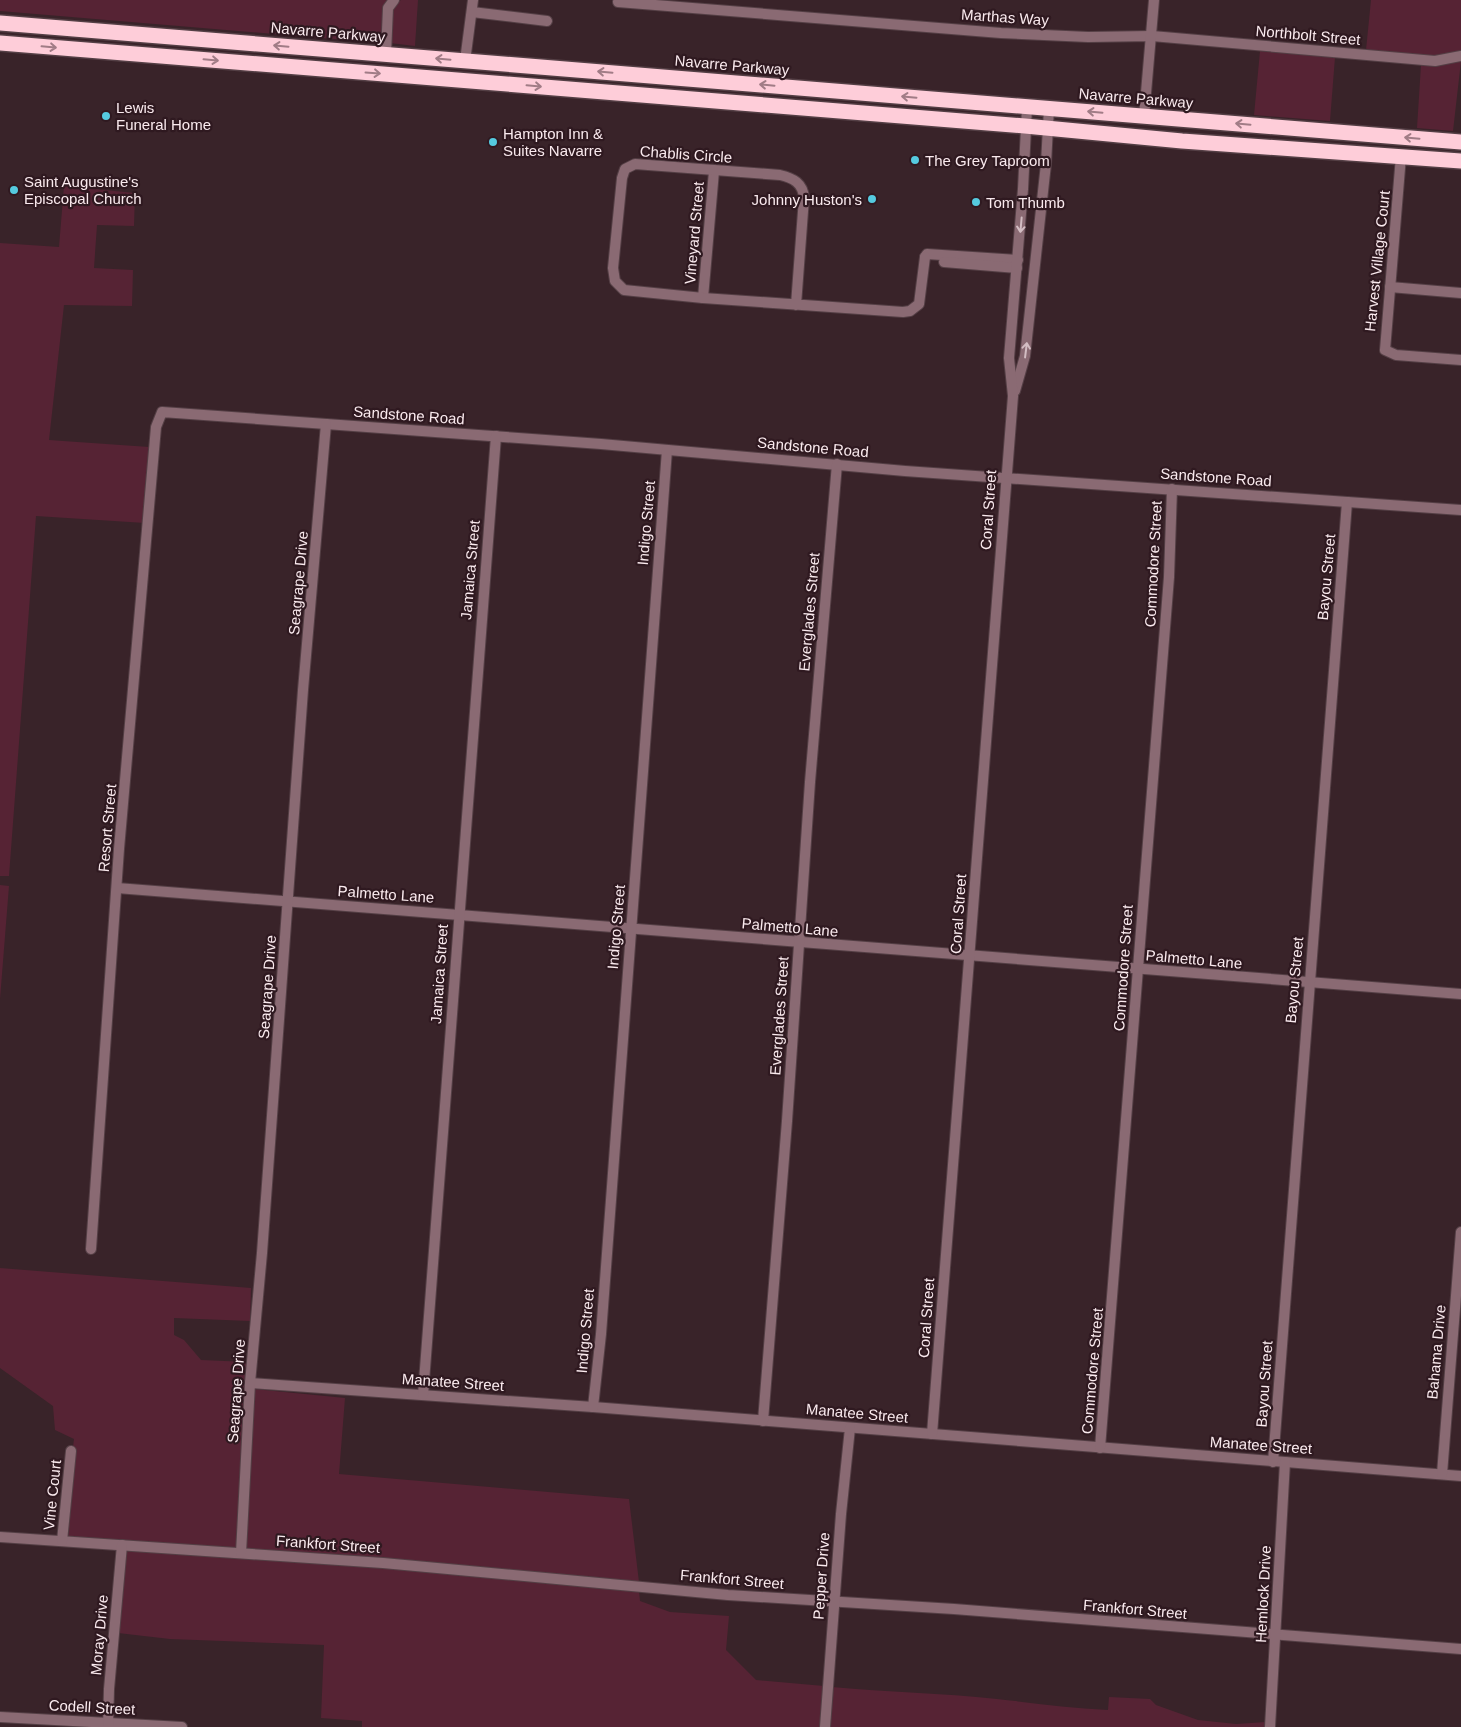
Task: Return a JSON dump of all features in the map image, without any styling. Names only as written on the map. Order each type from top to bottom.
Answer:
[{"type":"highway","name":"Navarre Parkway","points":[[0,23],[1461,142]]},
{"type":"highway","points":[[0,43],[1280,148],[1461,161]]},
{"type":"highway","points":[[1280,148],[1308,139],[1314,130]]},
{"type":"highway","points":[[1318,150],[1328,143],[1354,133]]},
{"type":"street","points":[[386,54],[388,8],[394,0]]},
{"type":"street","points":[[465,61],[473,0]]},
{"type":"street","points":[[1144,116],[1154,0]]},
{"type":"street","name":"Marthas Way","points":[[618,2],[1001,33],[1088,37],[1152,36]]},
{"type":"street","points":[[472,12],[546,21]]},
{"type":"street","points":[[117,52],[121,33]]},
{"type":"street","name":"Northbolt Street","points":[[1152,36],[1435,60],[1461,56]]},
{"type":"street","points":[[813,109],[816,89]]},
{"type":"street","name":"Coral Street","points":[[932,1434],[1013,396],[1009,358],[1027,107]]},
{"type":"street","name":"Coral Street","points":[[1013,396],[1025,356],[1049,108]]},
{"type":"street","name":"Harvest Village Court","points":[[1401,156],[1385,350],[1396,355],[1461,360]]},
{"type":"street","name":"Chablis Circle","points":[[796,305],[804,198],[800,184],[789,177],[780,175],[635,164],[625,169],[622,178],[613,268],[615,281],[624,290],[796,305],[910,311],[919,304],[925,257],[928,260],[1017,264]]},
{"type":"street","name":"Vineyard Street","points":[[703,298],[714,171]]},
{"type":"street","points":[[1390,287],[1461,293]]},
{"type":"street","name":"Sandstone Road","points":[[162,412],[1461,510]]},
{"type":"street","name":"Resort Street","points":[[91,1250],[117,888],[156,427],[162,412]]},
{"type":"street","name":"Seagrape Drive","points":[[241,1553],[250,1383],[262,1253],[326,424]]},
{"type":"street","name":"Jamaica Street","points":[[422,1395],[496,436]]},
{"type":"street","name":"Indigo Street","points":[[593,1407],[667,450]]},
{"type":"street","name":"Everglades Street","points":[[763,1421],[811,773],[838,464]]},
{"type":"street","name":"Commodore Street","points":[[1100,1448],[1132,1064],[1137,969],[1169,577],[1172,489]]},
{"type":"street","name":"Bayou Street","points":[[1273,1462],[1347,502]]},
{"type":"street","name":"Palmetto Lane","points":[[117,888],[631,927],[799,943],[1461,994]]},
{"type":"street","name":"Bahama Drive","points":[[1442,1474],[1461,1232]]},
{"type":"street","name":"Manatee Street","points":[[250,1383],[593,1407],[1461,1476]]},
{"type":"street","name":"Pepper Drive","points":[[825,1727],[850,1428]]},
{"type":"street","name":"Vine Court","points":[[62,1541],[71,1452]]},
{"type":"street","name":"Hemlock Drive","points":[[1270,1727],[1285,1462]]},
{"type":"street","name":"Frankfort Street","points":[[0,1538],[241,1553],[540,1576],[728,1595],[1461,1649]]},
{"type":"street","name":"Moray Drive","points":[[108,1724],[109,1689],[122,1545]]},
{"type":"street","name":"Codell Street","points":[[0,1717],[182,1727]]},
{"type":"shaded area","points":[[0,0],[388,0],[384,7],[382,43],[0,11]]},
{"type":"shaded area","points":[[401,0],[418,0],[415,46],[390,43],[392,7]]},
{"type":"shaded area","points":[[1371,0],[1461,0],[1461,51],[1435,56],[1366,50]]},
{"type":"shaded area","points":[[1260,51],[1335,57],[1330,121],[1254,115]]},
{"type":"shaded area","points":[[1461,61],[1453,131],[1417,128],[1421,65]]},
{"type":"shaded area","points":[[64,186],[135,193],[134,226],[97,225],[94,268],[133,270],[132,306],[64,305],[49,440],[149,447],[145,523],[36,516],[9,876],[0,876],[0,243],[59,247]]},
{"type":"shaded area","points":[[0,885],[9,886],[0,999]]},
{"type":"shaded area","points":[[0,1268],[251,1288],[250,1321],[174,1318],[174,1335],[184,1340],[201,1360],[248,1362],[237,1548],[68,1537],[76,1448],[73,1447],[74,1439],[55,1430],[53,1406],[0,1368]]},
{"type":"shaded area","points":[[254,1389],[345,1398],[339,1474],[629,1499],[639,1582],[245,1549]]},
{"type":"shaded area","points":[[126,1550],[383,1568],[639,1591],[640,1601],[670,1612],[729,1616],[726,1650],[756,1680],[824,1686],[821,1727],[362,1727],[362,1721],[321,1718],[324,1645],[170,1639],[118,1633]]},
{"type":"shaded area","points":[[832,1687],[976,1697],[1108,1710],[1109,1697],[1150,1699],[1156,1705],[1198,1720],[1236,1724],[1266,1722],[1266,1727],[829,1727]]},
{"type":"place","name":"Lewis Funeral Home","points":[[106,116]]},
{"type":"place","name":"Hampton Inn & Suites Navarre","points":[[493,142]]},
{"type":"place","name":"The Grey Taproom","points":[[915,160]]},
{"type":"place","name":"Saint Augustine's Episcopal Church","points":[[14,190]]},
{"type":"place","name":"Johnny Huston's","points":[[872,199]]},
{"type":"place","name":"Tom Thumb","points":[[976,202]]}]
